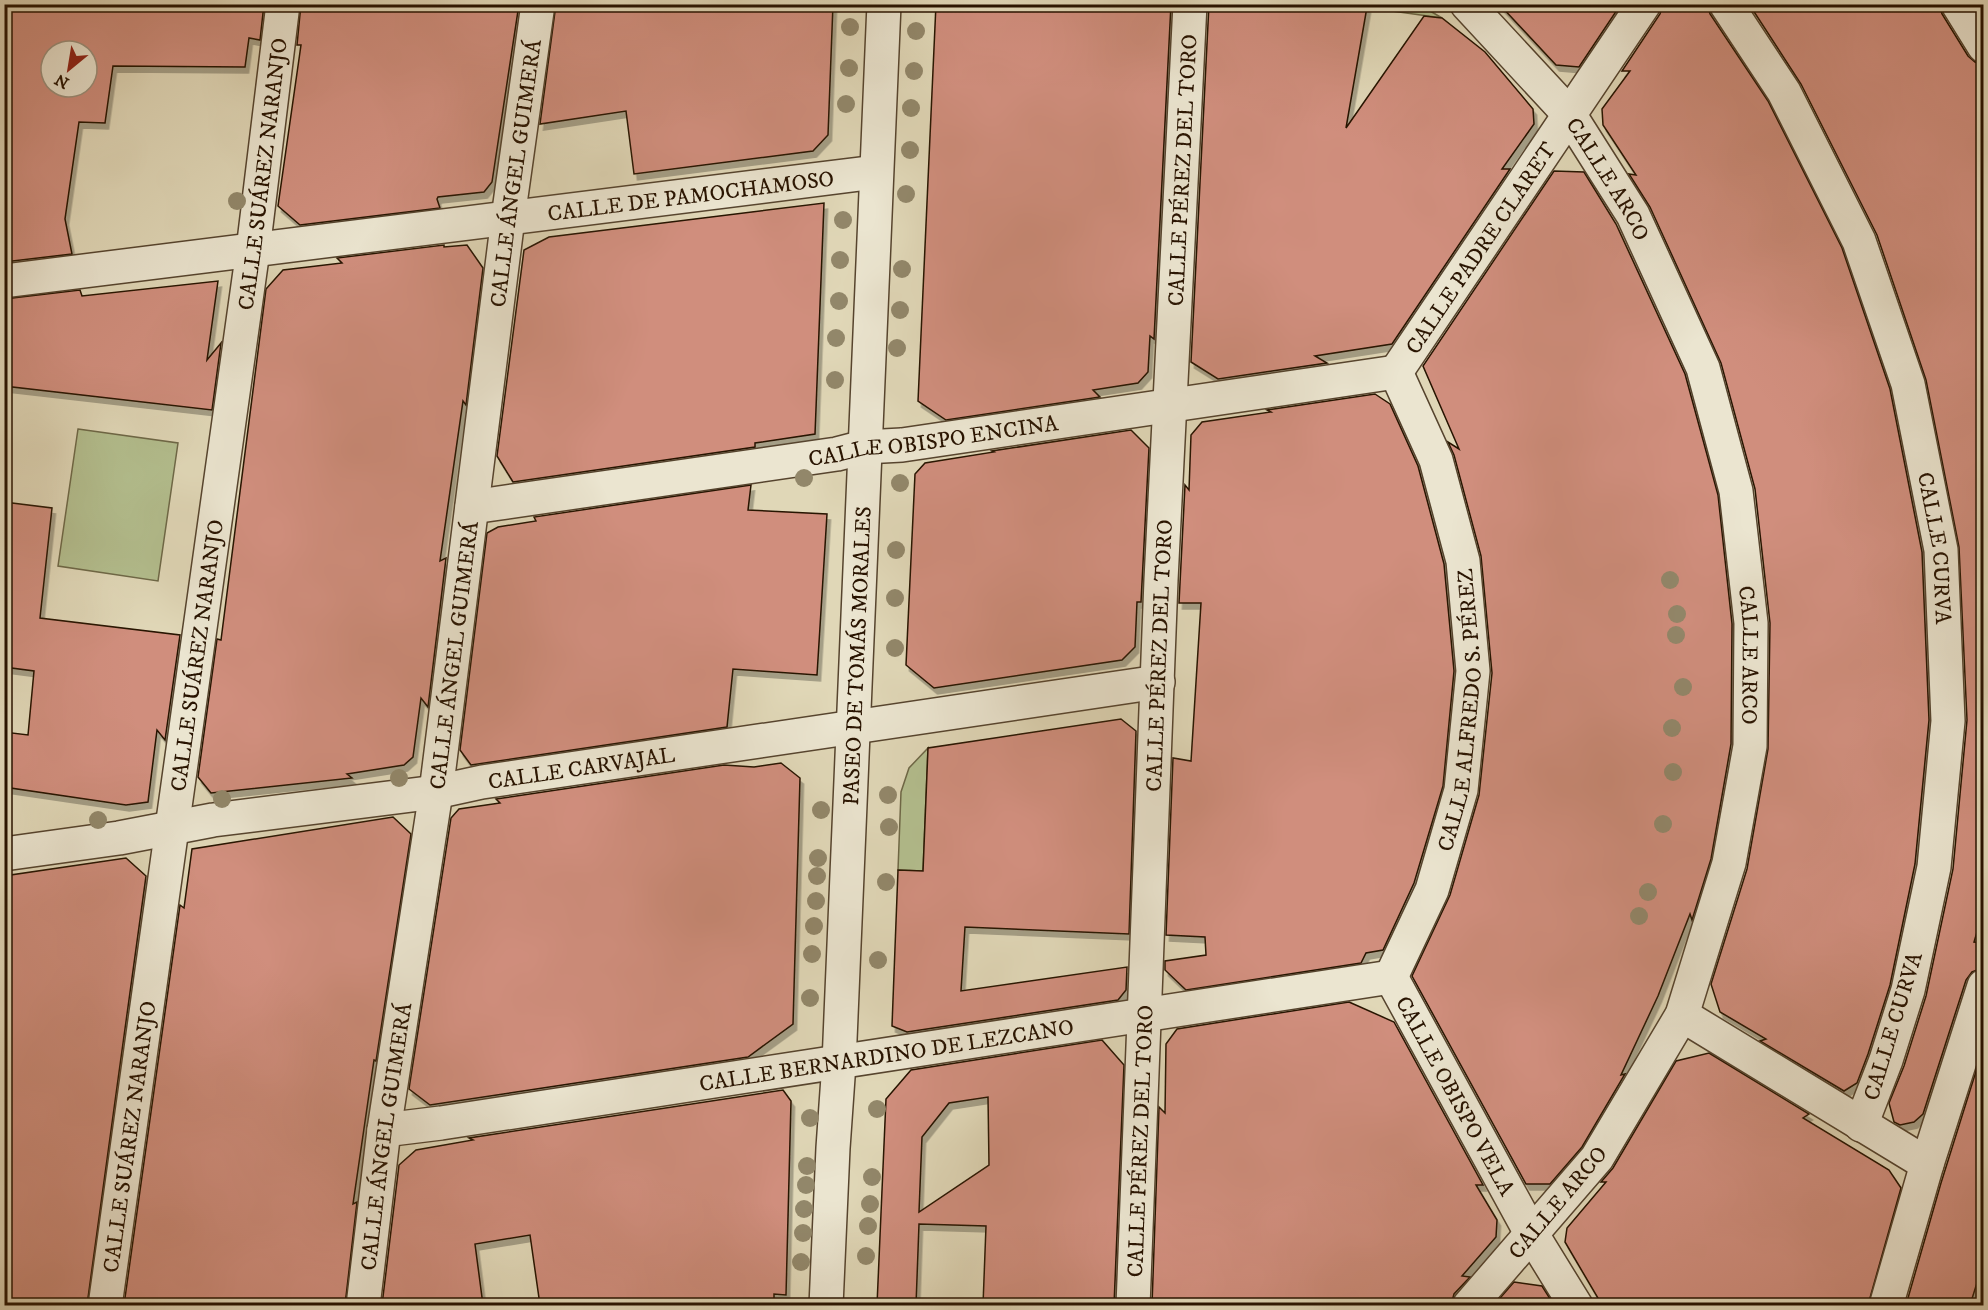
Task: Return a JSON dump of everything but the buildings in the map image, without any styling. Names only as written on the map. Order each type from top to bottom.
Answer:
[{"type":"street","name":"CALLE SUÁREZ NARANJO","points":[[105,1305],[253,250],[283,4]]},
{"type":"street","name":"CALLE ÁNGEL GUIMERÁ","points":[[363,1305],[384,1130],[436,792],[508,218],[538,4]]},
{"type":"street","name":"PASEO DE TOMÁS MORALES","points":[[826,1305],[839,1063],[884,4]]},
{"type":"street","name":"CALLE PÉREZ DEL TORO","points":[[1133,1305],[1161,580],[1190,4]]},
{"type":"street","name":"CALLE ARCO","points":[[1467,4],[1569,114],[1633,215],[1703,368],[1736,491],[1751,623],[1750,746],[1729,863],[1682,1015],[1597,1158],[1469,1305]]},
{"type":"street","name":"CALLE PADRE CLARET","points":[[1396,372],[1644,4]]},
{"type":"street","name":"CALLE CURVA","points":[[1726,4],[1784,92],[1859,241],[1908,384],[1941,550],[1948,721],[1934,867],[1908,990],[1886,1060],[1861,1125]]},
{"type":"street","points":[[1958,4],[1983,46]]},
{"type":"street","name":"CALLE DE PAMOCHAMOSO","points":[[4,281],[876,172]]},
{"type":"street","name":"CALLE OBISPO ENCINA","points":[[472,507],[826,456],[864,447],[902,445],[1396,372]]},
{"type":"street","name":"CALLE ALFREDO S. PÉREZ","points":[[1391,977],[1432,890],[1461,790],[1473,671],[1463,561],[1436,460],[1396,372]]},
{"type":"street","name":"CALLE CARVAJAL","points":[[4,854],[173,829],[213,820],[436,792],[482,782],[853,729],[1158,682]]},
{"type":"street","name":"CALLE BERNARDINO DE LEZCANO","points":[[384,1130],[839,1063],[1391,977]]},
{"type":"street","name":"CALLE OBISPO VELA","points":[[1391,977],[1531,1233],[1576,1305]]},
{"type":"street","points":[[1886,1305],[1926,1164],[1983,986]]},
{"type":"street","points":[[1682,1015],[1926,1164]]},
{"type":"green space","points":[[1349,5],[1420,5],[1442,18]]},
{"type":"green space","points":[[78,429],[178,443],[158,581],[58,566]]},
{"type":"green space","points":[[928,748],[923,871],[898,870],[901,792],[909,768]]}]
